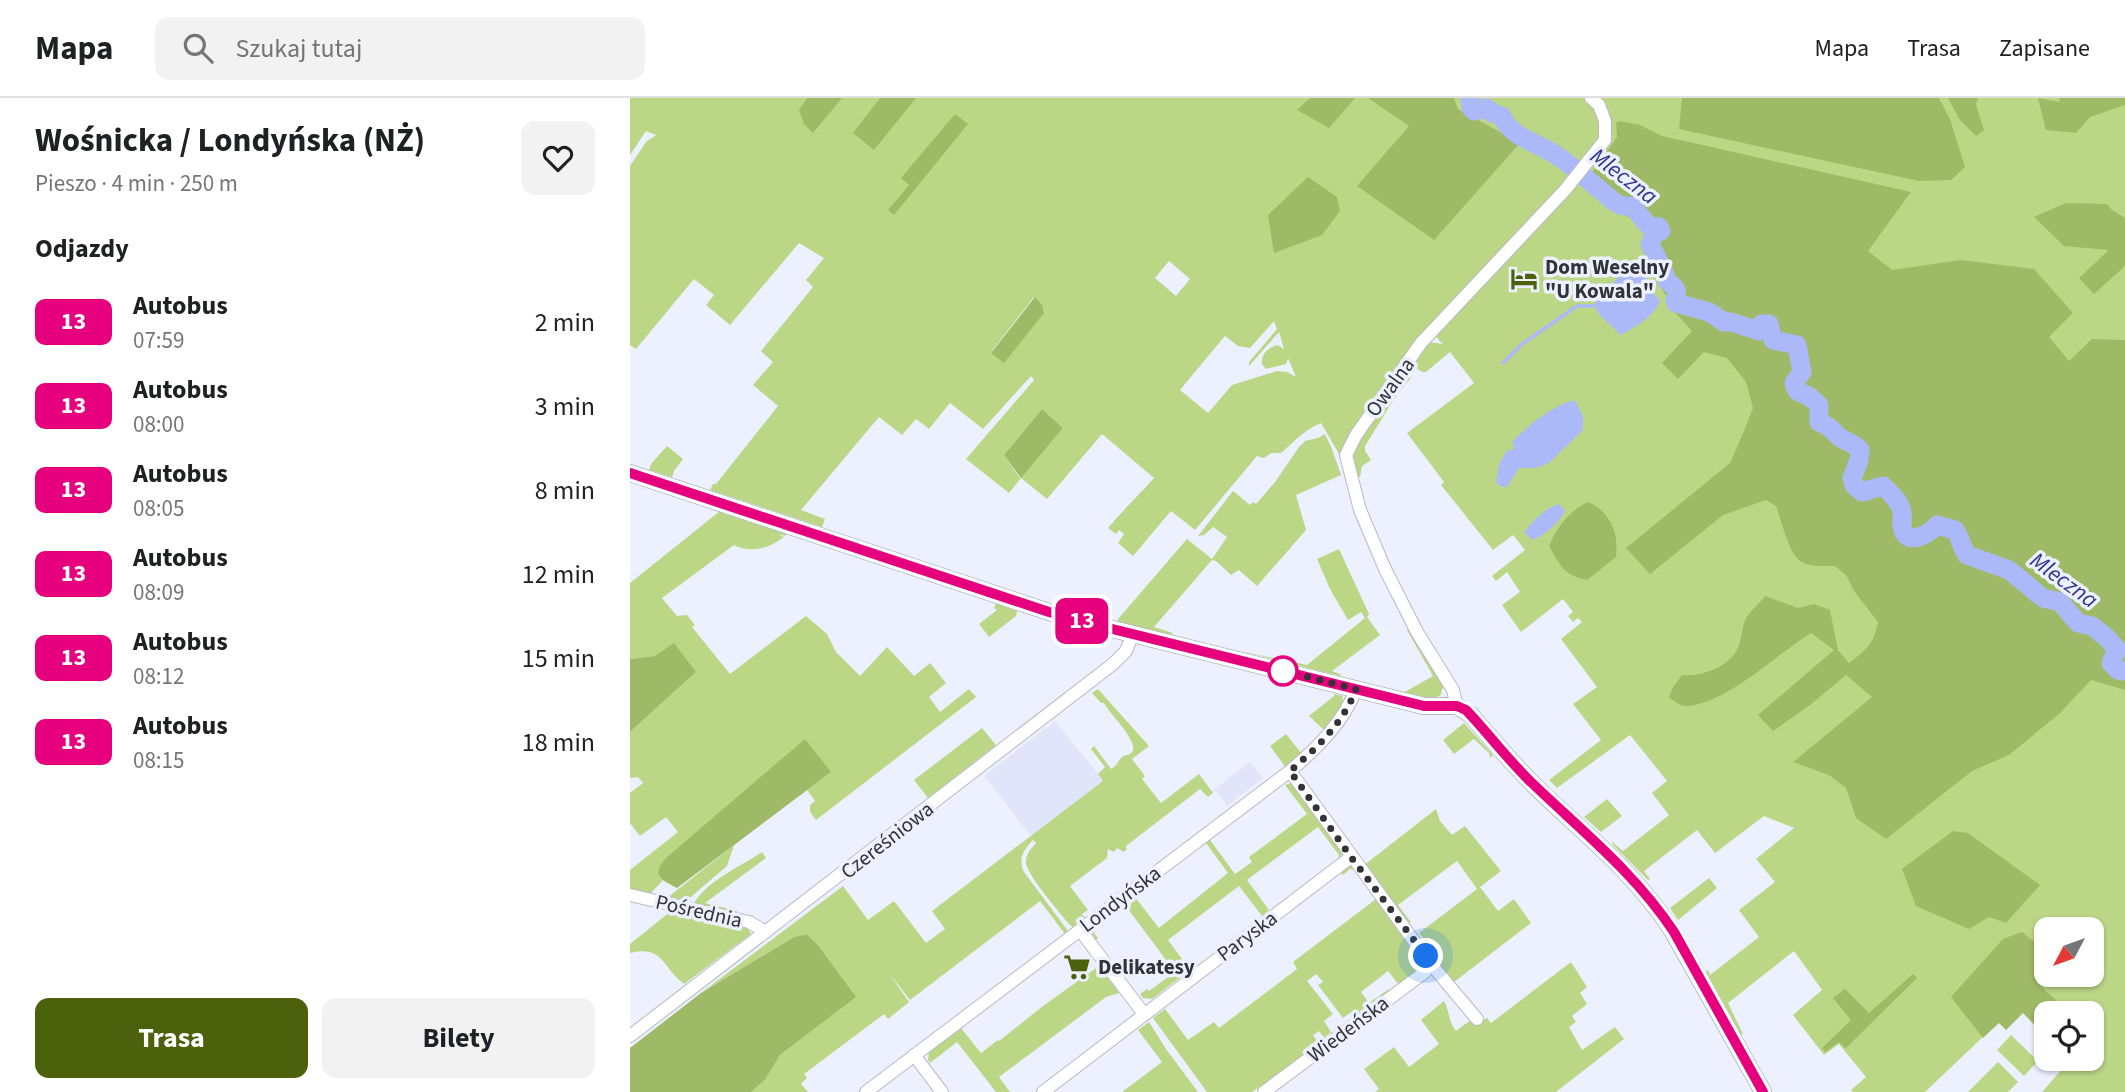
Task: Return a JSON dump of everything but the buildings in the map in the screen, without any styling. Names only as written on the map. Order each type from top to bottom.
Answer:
[{"type":"street","name":"Owalna","points":[[1457,706],[1453,690],[1417,632],[1385,569],[1360,510],[1346,456],[1356,435],[1421,343],[1586,165],[1605,140],[1607,129],[1602,111],[1591,98]]},
{"type":"street","points":[[630,472],[1049,612],[1424,706],[1457,706],[1466,710],[1526,777],[1616,860],[1657,907],[1674,932],[1763,1092]]},
{"type":"street","name":"Czereśniowa","points":[[630,1036],[1113,664],[1126,651],[1133,635]]},
{"type":"street","name":"Londyńska","points":[[866,1092],[1290,771],[1323,740],[1349,704],[1356,689]]},
{"type":"street","points":[[1290,771],[1430,963],[1477,1019]]},
{"type":"street","name":"Paryska","points":[[1043,1092],[1351,857]]},
{"type":"street","name":"Pośrednia","points":[[630,895],[749,922],[766,932]]},
{"type":"street","points":[[1080,930],[1144,1014]]},
{"type":"street","name":"Wiedeńska","points":[[1264,1092],[1425,972],[1430,963]]},
{"type":"street","points":[[914,1055],[942,1092]]},
{"type":"shaded area","points":[[1055,721],[1104,781],[1031,836],[984,776]]},
{"type":"shaded area","points":[[1250,762],[1263,778],[1227,806],[1216,791],[1212,791]]},
{"type":"green space","points":[[630,98],[2125,98],[2125,1092],[2042,1092],[2060,1071],[2104,1071],[2104,1001],[2034,1001],[2034,1006],[2024,998],[1925,1092],[1853,1092],[1851,1090],[1866,1077],[1839,1044],[1824,1055],[1793,1015],[1822,990],[1794,951],[1728,1003],[1743,1034],[1741,1035],[1706,972],[1708,970],[1710,975],[1759,937],[1739,910],[1775,882],[1756,859],[1794,828],[1764,816],[1715,853],[1697,830],[1644,871],[1650,879],[1648,880],[1612,844],[1623,851],[1669,815],[1652,793],[1667,781],[1630,735],[1557,788],[1549,780],[1601,740],[1573,704],[1597,687],[1561,639],[1582,622],[1578,618],[1573,622],[1568,616],[1573,612],[1563,599],[1521,632],[1502,605],[1520,592],[1507,572],[1496,581],[1492,576],[1525,550],[1513,535],[1493,550],[1441,485],[1444,482],[1407,433],[1474,383],[1450,352],[1426,372],[1413,366],[1413,362],[1429,342],[1443,344],[1434,335],[1404,369],[1342,459],[1321,423],[1304,433],[1281,453],[1271,453],[1264,458],[1257,456],[1195,530],[1171,511],[1133,556],[1118,543],[1124,534],[1119,530],[1116,534],[1108,528],[1154,478],[1102,434],[1047,499],[1021,478],[1009,493],[966,459],[1034,380],[1031,376],[983,429],[950,403],[929,429],[916,419],[902,435],[879,417],[801,510],[825,519],[822,527],[710,490],[778,406],[753,385],[773,362],[761,351],[813,287],[806,280],[824,258],[799,243],[730,325],[706,305],[714,295],[694,279],[636,349],[630,345],[630,166],[646,142],[656,135],[646,131],[630,155]],"holes":[[[1169,261],[1190,279],[1176,296],[1155,278]],[[1034,297],[1043,306],[1044,312],[1003,362],[991,352]],[[1274,321],[1277,329],[1249,362],[1249,366],[1279,332],[1284,349],[1277,345],[1271,348],[1264,354],[1262,364],[1266,369],[1286,364],[1288,358],[1296,377],[1277,371],[1232,385],[1208,413],[1180,390],[1225,336],[1238,346],[1250,348]],[[1042,409],[1063,428],[1020,478],[1004,455]]]},
{"type":"green space","points":[[807,98],[842,98],[813,133],[804,124],[799,110]]},
{"type":"green space","points":[[880,98],[916,98],[874,150],[853,133]]},
{"type":"green space","points":[[1310,98],[1355,98],[1329,128],[1297,110]]},
{"type":"green space","points":[[1368,98],[1454,98],[1458,109],[1520,143],[1434,240],[1357,186],[1409,126]]},
{"type":"green space","points":[[1682,98],[1939,98],[1950,119],[1965,167],[1951,180],[1919,181],[1679,129]]},
{"type":"green space","points":[[1948,98],[1978,98],[1976,105],[1984,130],[1976,136],[1960,120]]},
{"type":"green space","points":[[2038,98],[2060,102],[2059,98],[2125,98],[2125,105],[2090,117],[2076,133],[2046,130]]},
{"type":"green space","points":[[955,114],[968,124],[894,215],[888,210],[909,185],[901,178]]},
{"type":"green space","points":[[1619,121],[1640,125],[1662,136],[1911,192],[1868,251],[1892,270],[1961,260],[2034,269],[2073,313],[2049,337],[2069,361],[2092,339],[2125,340],[2125,690],[2091,680],[2060,713],[2009,755],[1972,771],[1886,839],[1856,818],[1846,788],[1829,775],[1793,762],[1872,697],[1846,675],[1773,731],[1758,715],[1834,650],[1811,633],[1720,696],[1704,703],[1686,706],[1669,697],[1682,675],[1716,669],[1730,659],[1739,645],[1746,618],[1765,596],[1798,608],[1814,604],[1830,610],[1838,650],[1849,663],[1868,646],[1878,622],[1854,591],[1846,575],[1835,566],[1810,565],[1797,558],[1789,545],[1776,506],[1766,500],[1723,515],[1650,574],[1626,548],[1730,463],[1753,408],[1746,382],[1727,358],[1704,352],[1678,379],[1662,363],[1692,331],[1671,308],[1657,281],[1644,230],[1583,185],[1617,137],[1616,123]]},
{"type":"green space","points":[[1308,177],[1337,197],[1340,211],[1322,235],[1274,253],[1268,215]]},
{"type":"green space","points":[[2066,203],[2107,204],[2125,218],[2125,266],[2094,294],[2079,278],[2109,250],[2064,246],[2034,217]]},
{"type":"green space","points":[[1035,297],[1043,306],[1044,313],[1004,363],[991,353]]},
{"type":"green space","points":[[1404,374],[1411,377],[1365,446],[1371,460],[1362,466],[1360,477],[1355,476],[1355,449]]},
{"type":"green space","points":[[1042,409],[1063,428],[1021,478],[1004,455]]},
{"type":"green space","points":[[1325,434],[1341,475],[1296,495],[1306,530],[1257,586],[1239,570],[1231,575],[1212,560],[1154,627],[1173,633],[1171,635],[1118,622],[1187,539],[1212,559],[1227,537],[1213,527],[1204,535],[1198,536],[1233,491],[1250,505],[1253,502],[1256,504],[1299,447],[1305,441]]},
{"type":"green space","points":[[667,446],[683,459],[672,477],[649,470]]},
{"type":"green space","points":[[1588,502],[1608,518],[1615,532],[1617,548],[1616,557],[1587,580],[1567,572],[1549,546],[1564,520]]},
{"type":"green space","points":[[720,511],[787,533],[785,536],[778,534],[784,537],[760,548],[747,549],[734,545],[662,598],[677,616],[687,615],[695,625],[692,627],[730,674],[806,616],[827,634],[836,652],[860,676],[887,647],[914,676],[930,663],[946,683],[929,697],[940,712],[969,689],[976,697],[816,820],[810,812],[810,805],[815,801],[807,790],[831,772],[659,877],[663,880],[650,894],[630,890],[630,870],[678,832],[666,817],[640,836],[630,823],[630,793],[643,783],[638,777],[630,778],[630,732],[696,672],[655,656],[630,659],[630,583]]},
{"type":"green space","points":[[1339,549],[1369,614],[1367,617],[1380,635],[1332,671],[1342,675],[1340,676],[1245,652],[1307,665],[1365,618],[1361,612],[1348,620],[1317,559]]},
{"type":"green space","points":[[996,603],[1017,611],[1016,616],[989,637],[979,624],[997,610],[994,608]]},
{"type":"green space","points":[[1408,629],[1445,686],[1441,695],[1433,699],[1403,693],[1433,676]]},
{"type":"green space","points":[[674,643],[696,672],[630,732],[630,659],[655,656]]},
{"type":"green space","points":[[1098,689],[1149,746],[1132,759],[1145,776],[1142,779],[1161,803],[1199,774],[1213,793],[1208,797],[1200,789],[1126,846],[1124,852],[1117,848],[1114,852],[1108,849],[1107,858],[1070,886],[1088,910],[1082,914],[1086,919],[1074,928],[1044,894],[1028,869],[1026,857],[1036,843],[1033,840],[1022,855],[1022,867],[1068,931],[1065,934],[1040,901],[910,1000],[888,972],[909,1002],[888,1019],[884,1014],[804,1074],[807,1078],[801,1084],[808,1092],[751,1092],[765,1080],[780,1055],[855,997],[807,934],[794,937],[701,993],[843,886],[868,920],[894,901],[926,943],[945,929],[932,911],[1103,781],[1098,774],[1105,767],[1091,749],[1094,746],[1111,769],[1122,757],[1132,752],[1132,741],[1128,734],[1104,703],[1092,693]]},
{"type":"green space","points":[[1334,694],[1343,696],[1342,705],[1324,730],[1309,716]]},
{"type":"green space","points":[[1464,723],[1493,755],[1490,758],[1489,753],[1474,739],[1454,754],[1443,740]]},
{"type":"green space","points":[[982,728],[996,745],[928,798],[914,780]]},
{"type":"green space","points":[[1286,734],[1302,754],[1286,768],[1270,746]]},
{"type":"green space","points":[[805,739],[831,772],[677,888],[662,879],[658,873],[666,858]]},
{"type":"green space","points":[[1293,783],[1342,853],[1338,860],[1339,855],[1318,827],[1247,880],[1269,910],[1262,916],[1239,886],[1168,940],[1182,959],[1179,961],[1187,972],[1152,999],[1143,998],[1140,994],[1147,989],[1149,991],[1175,972],[1125,905],[1098,924],[1094,933],[1098,938],[1096,940],[1092,933],[1094,926],[1131,897],[1135,897],[1159,928],[1228,873],[1206,843],[1210,840],[1235,874],[1252,862],[1249,857],[1307,814],[1285,785]]},
{"type":"green space","points":[[1607,799],[1622,816],[1601,832],[1584,817]]},
{"type":"green space","points":[[1436,809],[1440,821],[1452,835],[1465,826],[1501,871],[1480,887],[1498,911],[1514,899],[1531,923],[1454,982],[1419,933],[1477,889],[1457,861],[1398,905],[1411,922],[1409,923],[1363,866]]},
{"type":"green space","points":[[1953,831],[1968,833],[2040,885],[2006,923],[1989,917],[1969,929],[1916,906],[1902,869]]},
{"type":"green space","points":[[734,845],[727,866],[685,902],[667,898]]},
{"type":"green space","points":[[762,852],[766,858],[705,903],[737,911],[736,914],[693,905],[706,889],[724,875]]},
{"type":"green space","points":[[1351,865],[1355,870],[1350,869],[1343,875],[1341,872]]},
{"type":"green space","points":[[1358,874],[1424,960],[1423,966],[1399,985],[1388,971],[1361,992],[1369,1003],[1389,989],[1391,991],[1354,1018],[1350,1013],[1343,1018],[1318,985],[1323,982],[1316,974],[1307,981],[1333,1014],[1324,1021],[1331,1032],[1324,1038],[1319,1031],[1313,1035],[1320,1045],[1252,1092],[1207,1092],[1153,1018],[1165,1009],[1188,1040],[1214,1022],[1219,1028],[1297,969],[1293,962],[1376,899]]},
{"type":"green space","points":[[1709,878],[1717,888],[1678,920],[1670,908]]},
{"type":"green space","points":[[671,911],[744,926],[751,934],[684,984],[656,955],[641,951],[630,953],[630,944]]},
{"type":"green space","points":[[2022,932],[2034,942],[2034,987],[2041,987],[2057,1001],[2034,1001],[2034,1024],[2023,1013],[2006,1030],[1999,1023],[1983,1038],[1951,997],[2003,939]]},
{"type":"green space","points":[[807,934],[856,997],[780,1055],[765,1080],[751,1092],[630,1092],[630,1048],[701,993],[794,937]]},
{"type":"green space","points":[[1571,962],[1587,987],[1580,993],[1587,1004],[1572,1016],[1576,1022],[1569,1027],[1582,1050],[1615,1027],[1624,1039],[1556,1092],[1375,1092],[1379,1089],[1364,1069],[1394,1047],[1409,1067],[1439,1044],[1421,1020],[1444,1001],[1456,1031],[1472,1019],[1477,1024],[1487,1018],[1491,1023]]},
{"type":"green space","points":[[1099,966],[1119,993],[1106,997],[999,1077],[1010,1092],[996,1092],[957,1042],[930,1063],[928,1060],[929,1052],[961,1028],[981,1053]]},
{"type":"green space","points":[[1913,974],[1917,978],[1848,1046],[1845,1048],[1839,1042],[1825,1052],[1822,1048],[1851,1020],[1833,998],[1845,989],[1869,1013]]},
{"type":"green space","points":[[1149,1022],[1198,1092],[1122,1092],[1162,1062],[1138,1030]]},
{"type":"green space","points":[[2011,1035],[2034,1057],[2034,1065],[2024,1076],[1997,1050]]},
{"type":"green space","points":[[1998,1062],[2018,1082],[2008,1092],[1968,1092]]},
{"type":"water","points":[[1633,261],[1641,262],[1644,266],[1648,286],[1660,301],[1643,321],[1620,335],[1598,313],[1594,304]]},
{"type":"water","points":[[1575,400],[1583,416],[1583,430],[1549,463],[1536,468],[1519,468],[1507,487],[1501,487],[1496,482],[1499,464],[1507,450],[1514,448],[1512,442],[1549,411]]},
{"type":"water","points":[[1559,504],[1565,511],[1559,520],[1532,540],[1524,532],[1544,512]]},
{"type":"waterway","name":"Mleczna","points":[[1470,98],[1474,111],[1487,108],[1502,116],[1519,135],[1559,157],[1616,203],[1632,206],[1648,225],[1659,227],[1661,231],[1654,234],[1650,244],[1667,281],[1675,289],[1676,303],[1709,312],[1724,322],[1759,331],[1762,324],[1769,324],[1773,340],[1797,345],[1802,372],[1794,383],[1797,391],[1819,405],[1819,422],[1860,450],[1852,478],[1854,485],[1862,492],[1883,486],[1901,508],[1902,525],[1907,536],[1917,537],[1937,525],[1955,530],[1967,555],[2009,570],[2043,598],[2060,602],[2078,623],[2092,626],[2106,637],[2117,649],[2111,663],[2118,670],[2125,671]]},
{"type":"waterway","points":[[1503,363],[1522,344],[1577,306],[1594,306]]},
{"type":"bus line","name":"13","points":[[630,473],[1049,612],[1424,706],[1457,706],[1466,710],[1518,769],[1616,860],[1657,907],[1674,932],[1763,1092]]},
{"type":"place","name":"Dom Weselny \"U Kowala\"","points":[[1524,279]]},
{"type":"place","name":"Delikatesy","points":[[1077,967]]},
{"type":"route","points":[[1283,671],[1356,689],[1342,716],[1323,740],[1290,771],[1426,956]]}]
